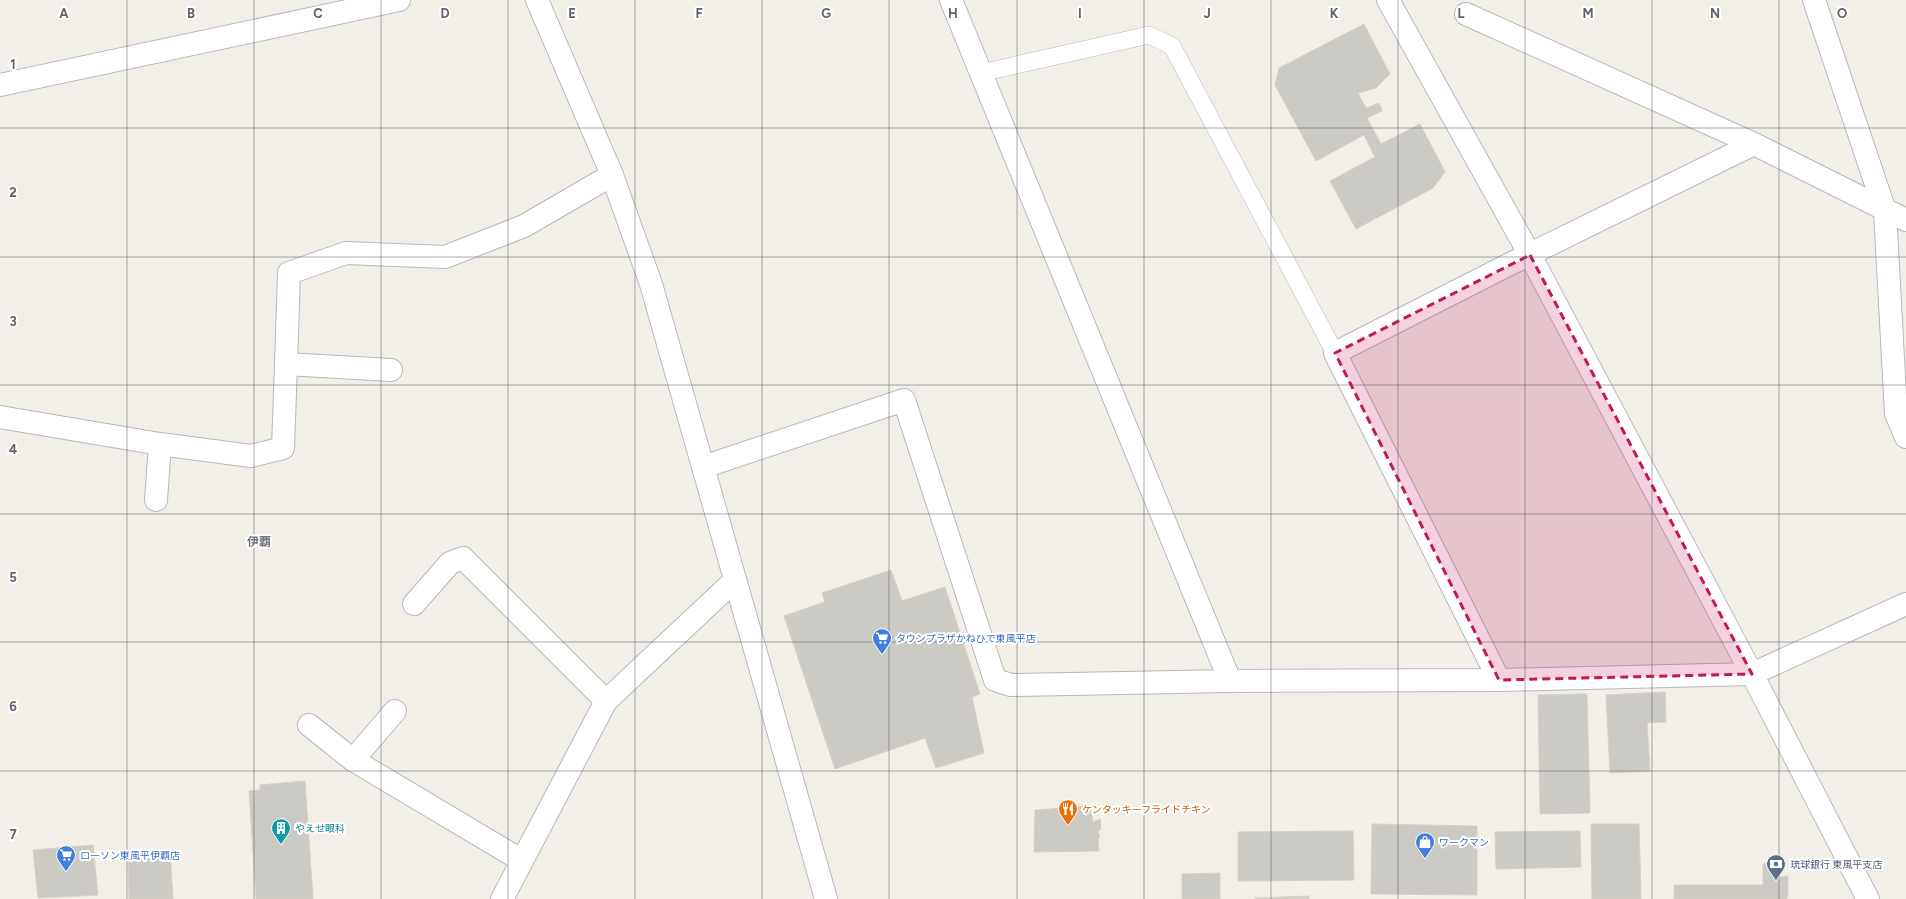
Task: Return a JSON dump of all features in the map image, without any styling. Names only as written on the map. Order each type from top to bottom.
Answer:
[{"type":"street","points":[[0,85],[399,0]]},
{"type":"street","points":[[537,0],[612,175],[651,284],[734,581],[826,899]]},
{"type":"street","points":[[951,0],[1230,680]]},
{"type":"street","points":[[1388,0],[1530,254],[1752,674],[1868,899]]},
{"type":"street","points":[[1814,0],[1885,211],[1896,414],[1906,437]]},
{"type":"street","points":[[1466,14],[1754,144],[1885,211],[1906,220]]},
{"type":"street","points":[[1499,680],[1335,353],[1530,254],[1754,144]]},
{"type":"street","points":[[0,417],[160,444],[251,456],[283,448],[289,273],[346,253],[445,257],[524,226],[612,175]]},
{"type":"street","points":[[286,364],[391,370]]},
{"type":"street","points":[[703,467],[904,400],[995,680],[1010,685],[1230,680],[1499,680],[1752,674],[1906,604]]},
{"type":"street","points":[[156,500],[160,444]]},
{"type":"street","points":[[414,604],[450,563],[463,558],[606,700]]},
{"type":"street","points":[[502,899],[521,860],[606,700],[734,581]]},
{"type":"street","points":[[353,760],[395,711]]},
{"type":"street","points":[[309,725],[353,760],[521,860]]},
{"type":"street","points":[[1839,845],[1851,899]]},
{"type":"lane","points":[[980,73],[1149,35],[1172,46],[1335,353]]},
{"type":"highlighted area","points":[[1530,255],[1752,674],[1499,680],[1335,353]]},
{"type":"building","points":[[1364,24],[1390,74],[1376,88],[1358,93],[1366,108],[1379,103],[1382,111],[1367,118],[1381,144],[1420,124],[1445,172],[1433,188],[1356,229],[1330,181],[1375,157],[1364,135],[1316,161],[1275,85],[1279,68]]},
{"type":"building","name":"タウンプラザかねひで東風平店","points":[[891,570],[902,601],[945,587],[980,694],[972,697],[984,753],[936,768],[925,738],[835,769],[784,616],[825,602],[822,593]]},
{"type":"building","points":[[1665,692],[1666,722],[1647,723],[1650,771],[1610,773],[1606,695]]},
{"type":"building","points":[[1587,694],[1590,813],[1540,814],[1538,695]]},
{"type":"building","name":"やえせ眼科","points":[[305,781],[313,899],[256,899],[249,791],[260,790],[260,785]]},
{"type":"building","name":"ケンタッキーフライドチキン","points":[[1090,806],[1093,822],[1100,819],[1101,829],[1098,832],[1100,837],[1098,839],[1099,851],[1034,852],[1035,810]]},
{"type":"building","points":[[1372,824],[1477,826],[1477,895],[1371,894]]},
{"type":"building","points":[[1591,824],[1639,824],[1641,899],[1592,899]]},
{"type":"building","points":[[1353,831],[1354,880],[1238,881],[1238,832]]},
{"type":"building","points":[[1580,831],[1581,867],[1496,869],[1495,832]]},
{"type":"building","name":"ローソン東風平伊覇店","points":[[93,845],[98,895],[38,898],[33,850]]},
{"type":"building","points":[[170,850],[173,899],[129,899],[128,853]]},
{"type":"building","name":"琉球銀行 東風平支店","points":[[1775,861],[1778,877],[1788,876],[1788,896],[1786,899],[1674,899],[1674,885],[1763,885],[1763,864]]},
{"type":"building","points":[[1220,873],[1220,899],[1182,899],[1182,874]]},
{"type":"building","points":[[1309,896],[1309,899],[1254,898]]},
{"type":"place","name":"タウンプラザかねひで東風平店","points":[[882,655]]},
{"type":"place","name":"ケンタッキーフライドチキン","points":[[1068,826]]},
{"type":"place","name":"やえせ眼科","points":[[281,845]]},
{"type":"place","name":"ワークマン","points":[[1425,859]]},
{"type":"place","name":"ローソン東風平伊覇店","points":[[66,872]]},
{"type":"place","name":"琉球銀行 東風平支店","points":[[1776,881]]},
{"type":"district","name":"伊覇","points":[[259,542]]}]
